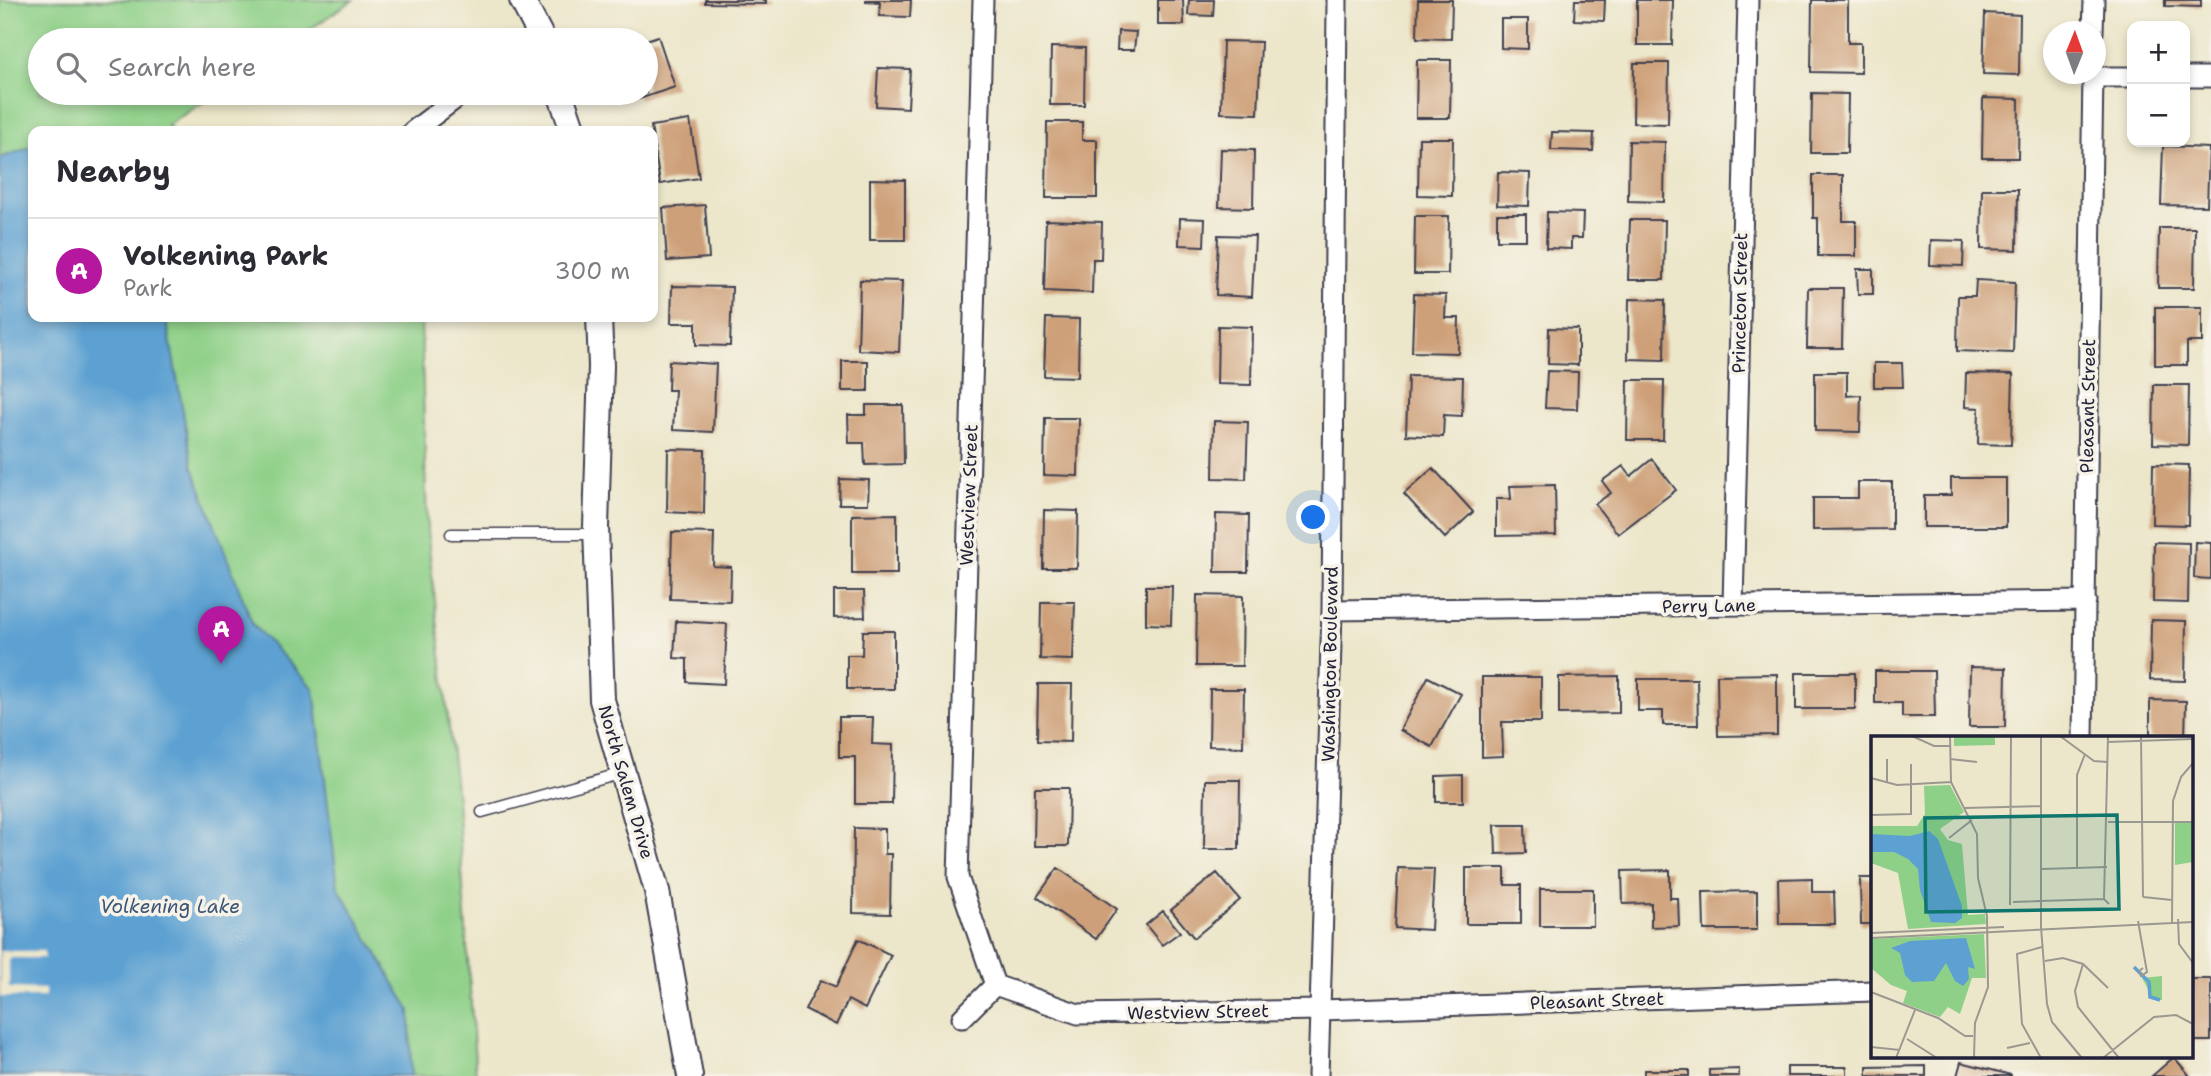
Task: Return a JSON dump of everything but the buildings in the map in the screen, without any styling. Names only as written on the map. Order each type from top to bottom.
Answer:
[{"type":"street","points":[[522,0],[534,28]]},
{"type":"street","name":"Westview Street","points":[[982,0],[958,877],[995,985],[1078,1014],[1321,1010]]},
{"type":"street","name":"Washington Boulevard","points":[[1318,1076],[1332,610],[1337,0]]},
{"type":"street","name":"Princeton Street","points":[[1733,605],[1748,0]]},
{"type":"street","points":[[2094,0],[2094,21]]},
{"type":"street","points":[[2106,76],[2127,77]]},
{"type":"street","points":[[2190,77],[2211,77]]},
{"type":"street","name":"Pleasant Street","points":[[2083,736],[2093,84]]},
{"type":"street","points":[[420,126],[448,105]]},
{"type":"street","points":[[564,105],[571,126]]},
{"type":"street","name":"North Salem Drive","points":[[599,322],[601,366],[596,534],[603,700],[657,891],[690,1076]]},
{"type":"street","name":"Perry Lane","points":[[1332,610],[2086,601]]},
{"type":"street","points":[[962,1018],[995,985]]},
{"type":"street","name":"Pleasant Street","points":[[1321,1010],[1871,991]]},
{"type":"lane","points":[[451,534],[596,534]]},
{"type":"lane","points":[[481,812],[623,773]]},
{"type":"green space","name":"Volkening Lake","points":[[0,0],[353,0],[312,28],[28,28],[28,105],[199,105],[169,126],[28,126],[28,322],[374,322],[378,327],[387,322],[421,322],[427,529],[457,799],[476,1076],[0,1076]]},
{"type":"water","name":"Volkening Lake","points":[[28,148],[28,322],[167,322],[193,468],[253,625],[314,689],[338,887],[410,1010],[411,1076],[0,1076],[0,158]]},
{"type":"pier","points":[[0,951],[44,951],[44,958],[9,958],[9,988],[45,989],[45,997],[0,997]]},
{"type":"place","name":"Volkening Park","points":[[221,664]]}]
